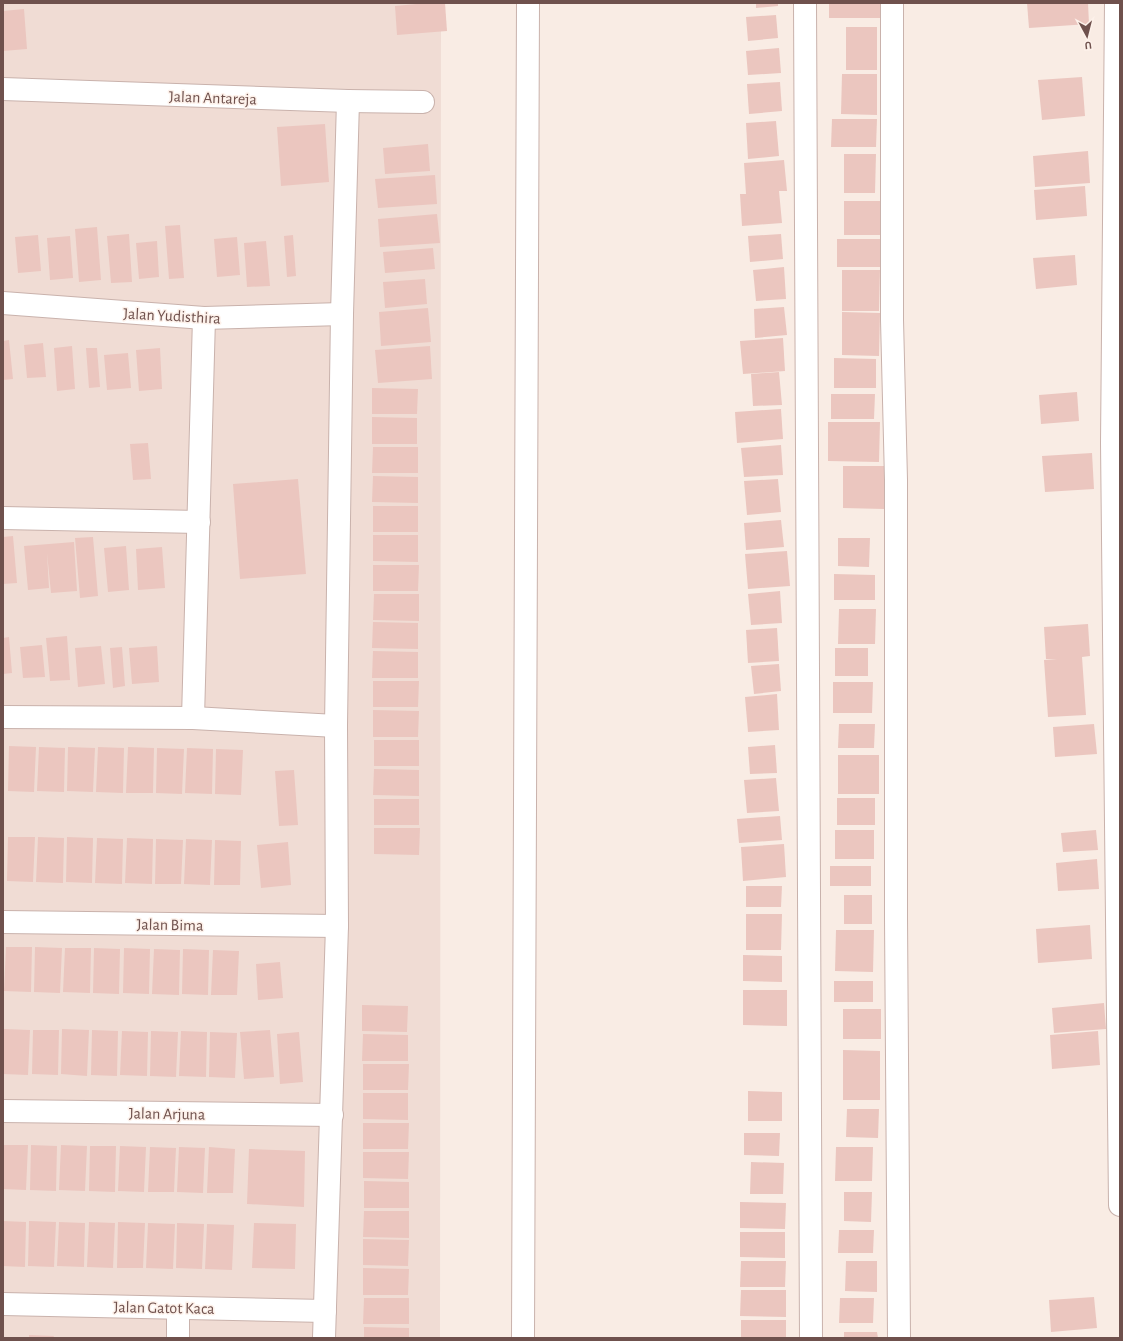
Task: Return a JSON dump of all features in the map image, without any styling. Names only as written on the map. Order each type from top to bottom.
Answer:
[{"type":"street","points":[[523,1338],[528,3]]},
{"type":"street","points":[[805,3],[811,1338]]},
{"type":"street","points":[[892,3],[892,320],[896,480],[896,918],[899,1338]]},
{"type":"street","points":[[1116,3],[1112,451],[1120,1205]]},
{"type":"street","name":"Jalan Antareja","points":[[3,89],[348,101],[423,102]]},
{"type":"street","points":[[324,1338],[337,926],[336,726],[342,314],[348,101]]},
{"type":"street","name":"Jalan Yudisthira","points":[[3,303],[204,318],[342,314]]},
{"type":"street","points":[[193,718],[204,318]]},
{"type":"street","points":[[3,518],[199,522]]},
{"type":"street","points":[[3,717],[193,718],[336,726]]},
{"type":"street","name":"Jalan Bima","points":[[3,922],[337,926]]},
{"type":"street","name":"Jalan Arjuna","points":[[3,1111],[332,1115]]},
{"type":"street","name":"Jalan Gatot Kaca","points":[[3,1304],[325,1311]]},
{"type":"street","points":[[178,1308],[178,1338]]},
{"type":"shaded area","points":[[3,3],[441,3],[440,1338],[3,1338]]},
{"type":"building","points":[[445,3],[447,31],[397,35],[395,6]]},
{"type":"building","points":[[756,3],[778,3],[778,6],[756,8]]},
{"type":"building","points":[[829,3],[883,3],[883,18],[829,18]]},
{"type":"building","points":[[1027,3],[1088,3],[1089,24],[1029,28]]},
{"type":"building","points":[[24,9],[27,49],[3,51],[3,11]]},
{"type":"building","points":[[776,15],[778,38],[748,41],[746,17]]},
{"type":"building","points":[[846,27],[877,27],[877,70],[846,70]]},
{"type":"building","points":[[779,48],[781,73],[748,75],[746,51]]},
{"type":"building","points":[[842,74],[877,74],[877,115],[841,114]]},
{"type":"building","points":[[1082,77],[1085,116],[1042,120],[1038,80]]},
{"type":"building","points":[[780,82],[782,111],[749,114],[747,84]]},
{"type":"building","points":[[832,119],[877,119],[876,147],[831,147]]},
{"type":"building","points":[[776,121],[779,156],[748,159],[746,123]]},
{"type":"building","points":[[325,124],[329,182],[281,186],[277,127]]},
{"type":"building","points":[[428,144],[430,171],[385,174],[383,148]]},
{"type":"building","points":[[1088,151],[1090,183],[1035,187],[1033,156]]},
{"type":"building","points":[[844,154],[876,154],[875,193],[844,193]]},
{"type":"building","points":[[784,160],[787,191],[779,191],[782,223],[742,226],[740,194],[746,194],[744,163]]},
{"type":"building","points":[[435,175],[437,204],[378,208],[375,179]]},
{"type":"building","points":[[1085,186],[1087,216],[1036,220],[1034,190]]},
{"type":"building","points":[[844,201],[881,201],[880,235],[844,235]]},
{"type":"building","points":[[437,214],[440,243],[380,247],[378,219]]},
{"type":"building","points":[[180,225],[184,278],[169,279],[165,226]]},
{"type":"building","points":[[97,227],[101,280],[79,282],[75,229]]},
{"type":"building","points":[[129,234],[132,282],[111,283],[107,236]]},
{"type":"building","points":[[781,234],[783,259],[750,262],[748,236]]},
{"type":"building","points":[[38,235],[41,271],[18,273],[15,237]]},
{"type":"building","points":[[293,235],[296,276],[287,277],[284,236]]},
{"type":"building","points":[[70,236],[73,278],[50,280],[47,238]]},
{"type":"building","points":[[237,237],[240,275],[217,277],[214,239]]},
{"type":"building","points":[[837,239],[880,239],[880,267],[837,267]]},
{"type":"building","points":[[157,241],[159,277],[139,279],[136,243]]},
{"type":"building","points":[[266,241],[270,286],[247,287],[244,243]]},
{"type":"building","points":[[433,248],[435,269],[385,273],[383,252]]},
{"type":"building","points":[[1075,255],[1077,285],[1036,289],[1033,258]]},
{"type":"building","points":[[784,267],[786,299],[756,301],[753,270]]},
{"type":"building","points":[[842,270],[880,270],[879,311],[842,311]]},
{"type":"building","points":[[425,279],[427,304],[385,308],[383,282]]},
{"type":"building","points":[[784,307],[787,335],[755,338],[754,309]]},
{"type":"building","points":[[428,308],[431,342],[381,346],[379,312]]},
{"type":"building","points":[[842,312],[880,313],[879,356],[842,355]]},
{"type":"building","points":[[783,338],[785,371],[743,374],[740,341]]},
{"type":"building","points":[[9,340],[13,379],[3,380],[3,341]]},
{"type":"building","points":[[43,343],[46,377],[27,378],[24,345]]},
{"type":"building","points":[[72,346],[75,389],[57,391],[54,348]]},
{"type":"building","points":[[430,346],[432,379],[378,383],[375,350]]},
{"type":"building","points":[[86,348],[97,348],[100,387],[89,388]]},
{"type":"building","points":[[160,348],[162,389],[139,391],[136,350]]},
{"type":"building","points":[[128,353],[131,388],[107,390],[104,355]]},
{"type":"building","points":[[834,358],[876,359],[876,388],[834,388]]},
{"type":"building","points":[[779,372],[782,405],[753,406],[751,374]]},
{"type":"building","points":[[372,388],[418,389],[417,414],[372,414]]},
{"type":"building","points":[[1077,392],[1079,421],[1041,424],[1039,395]]},
{"type":"building","points":[[831,394],[875,394],[874,419],[831,419]]},
{"type":"building","points":[[781,409],[783,439],[737,443],[735,412]]},
{"type":"building","points":[[372,417],[417,418],[417,444],[372,444]]},
{"type":"building","points":[[828,422],[880,422],[879,462],[828,461]]},
{"type":"building","points":[[148,443],[151,479],[133,480],[130,444]]},
{"type":"building","points":[[781,445],[783,475],[744,477],[741,448]]},
{"type":"building","points":[[373,447],[418,447],[418,473],[372,473]]},
{"type":"building","points":[[1092,453],[1094,489],[1045,492],[1042,456]]},
{"type":"building","points":[[843,466],[885,466],[884,509],[843,508]]},
{"type":"building","points":[[373,476],[418,477],[418,503],[372,502]]},
{"type":"building","points":[[298,479],[306,574],[240,579],[233,484]]},
{"type":"building","points":[[778,479],[781,512],[747,515],[744,481]]},
{"type":"building","points":[[373,506],[418,506],[418,532],[373,532]]},
{"type":"building","points":[[781,520],[784,547],[746,550],[744,523]]},
{"type":"building","points":[[373,535],[418,535],[418,562],[373,561]]},
{"type":"building","points":[[13,536],[17,583],[3,584],[3,537]]},
{"type":"building","points":[[93,537],[98,596],[80,598],[75,538]]},
{"type":"building","points":[[838,538],[870,538],[869,567],[838,566]]},
{"type":"building","points":[[74,542],[77,591],[51,593],[47,553],[49,588],[28,590],[24,546]]},
{"type":"building","points":[[126,546],[129,590],[108,592],[104,548]]},
{"type":"building","points":[[162,547],[165,588],[138,590],[136,549]]},
{"type":"building","points":[[787,551],[790,586],[748,589],[745,554]]},
{"type":"building","points":[[373,565],[419,565],[418,591],[373,591]]},
{"type":"building","points":[[834,574],[875,575],[875,600],[834,600]]},
{"type":"building","points":[[780,591],[782,623],[751,625],[748,594]]},
{"type":"building","points":[[374,594],[419,594],[419,621],[373,620]]},
{"type":"building","points":[[839,609],[876,609],[875,644],[838,644]]},
{"type":"building","points":[[373,622],[418,623],[418,649],[372,648]]},
{"type":"building","points":[[1088,624],[1090,656],[1082,657],[1086,715],[1048,717],[1044,660],[1057,659],[1046,659],[1044,627]]},
{"type":"building","points":[[777,628],[779,661],[748,663],[746,630]]},
{"type":"building","points":[[67,636],[70,680],[50,681],[46,638]]},
{"type":"building","points":[[9,637],[12,673],[3,674],[3,638]]},
{"type":"building","points":[[42,645],[45,677],[23,678],[20,647]]},
{"type":"building","points":[[101,646],[105,684],[78,687],[75,648]]},
{"type":"building","points":[[157,646],[159,682],[132,684],[129,648]]},
{"type":"building","points":[[122,647],[125,686],[113,688],[110,648]]},
{"type":"building","points":[[835,648],[868,648],[868,676],[835,676]]},
{"type":"building","points":[[373,651],[418,652],[418,678],[372,678]]},
{"type":"building","points":[[779,664],[781,691],[754,694],[751,666]]},
{"type":"building","points":[[373,681],[419,681],[418,707],[373,707]]},
{"type":"building","points":[[833,682],[873,682],[872,713],[833,713]]},
{"type":"building","points":[[777,694],[779,730],[748,732],[745,697]]},
{"type":"building","points":[[373,710],[419,711],[418,737],[373,737]]},
{"type":"building","points":[[839,724],[875,724],[874,748],[838,748]]},
{"type":"building","points":[[1094,724],[1097,754],[1055,757],[1053,727]]},
{"type":"building","points":[[374,740],[419,740],[419,766],[374,766]]},
{"type":"building","points":[[775,745],[777,773],[750,774],[748,747]]},
{"type":"building","points":[[9,746],[36,747],[34,792],[8,791]]},
{"type":"building","points":[[39,747],[65,748],[64,792],[37,791]]},
{"type":"building","points":[[68,747],[95,748],[93,792],[67,791]]},
{"type":"building","points":[[98,747],[124,748],[123,793],[96,792]]},
{"type":"building","points":[[128,747],[154,748],[153,793],[126,793]]},
{"type":"building","points":[[157,748],[184,749],[182,794],[156,793]]},
{"type":"building","points":[[187,748],[213,749],[212,794],[185,793]]},
{"type":"building","points":[[216,749],[243,750],[241,795],[215,794]]},
{"type":"building","points":[[838,755],[879,755],[879,794],[838,794]]},
{"type":"building","points":[[374,769],[419,770],[419,796],[373,795]]},
{"type":"building","points":[[294,770],[298,825],[279,826],[275,771]]},
{"type":"building","points":[[776,778],[779,811],[747,813],[744,780]]},
{"type":"building","points":[[837,798],[875,798],[875,825],[837,825]]},
{"type":"building","points":[[374,799],[419,799],[419,825],[374,825]]},
{"type":"building","points":[[780,816],[782,840],[739,843],[737,819]]},
{"type":"building","points":[[374,828],[420,828],[419,855],[374,854]]},
{"type":"building","points":[[835,830],[874,830],[874,859],[835,859]]},
{"type":"building","points":[[1096,830],[1098,850],[1063,852],[1061,833]]},
{"type":"building","points":[[8,837],[35,837],[33,882],[7,881]]},
{"type":"building","points":[[38,837],[64,838],[63,883],[36,882]]},
{"type":"building","points":[[67,837],[93,838],[92,883],[66,882]]},
{"type":"building","points":[[97,838],[123,839],[122,884],[95,883]]},
{"type":"building","points":[[127,838],[153,839],[152,884],[125,883]]},
{"type":"building","points":[[156,839],[183,840],[181,884],[155,884]]},
{"type":"building","points":[[186,839],[212,840],[210,885],[184,884]]},
{"type":"building","points":[[215,840],[241,841],[240,885],[214,885]]},
{"type":"building","points":[[288,842],[291,885],[261,888],[257,845]]},
{"type":"building","points":[[784,844],[786,877],[743,881],[741,847]]},
{"type":"building","points":[[1097,859],[1099,889],[1058,891],[1056,863]]},
{"type":"building","points":[[830,866],[871,866],[871,886],[830,886]]},
{"type":"building","points":[[746,886],[782,886],[781,907],[746,907]]},
{"type":"building","points":[[844,895],[872,895],[872,924],[844,924]]},
{"type":"building","points":[[746,914],[782,914],[781,950],[746,950]]},
{"type":"building","points":[[1090,925],[1092,959],[1038,963],[1036,929]]},
{"type":"building","points":[[836,930],[874,930],[873,972],[835,971]]},
{"type":"building","points":[[6,947],[32,947],[31,992],[4,991]]},
{"type":"building","points":[[35,947],[62,948],[60,993],[34,992]]},
{"type":"building","points":[[65,948],[91,948],[90,993],[63,992]]},
{"type":"building","points":[[94,948],[120,949],[119,994],[93,993]]},
{"type":"building","points":[[124,948],[150,949],[149,994],[123,993]]},
{"type":"building","points":[[154,949],[180,950],[179,995],[152,994]]},
{"type":"building","points":[[183,949],[209,950],[208,995],[182,994]]},
{"type":"building","points":[[213,950],[239,951],[237,995],[211,995]]},
{"type":"building","points":[[743,955],[782,956],[782,982],[743,981]]},
{"type":"building","points":[[280,962],[283,998],[258,1000],[256,964]]},
{"type":"building","points":[[834,981],[873,981],[873,1002],[834,1002]]},
{"type":"building","points":[[743,990],[787,990],[787,1026],[743,1025]]},
{"type":"building","points":[[1104,1003],[1106,1029],[1054,1033],[1052,1008]]},
{"type":"building","points":[[362,1005],[408,1006],[407,1032],[362,1031]]},
{"type":"building","points":[[843,1009],[881,1009],[881,1039],[843,1039]]},
{"type":"building","points":[[4,1029],[30,1030],[28,1075],[3,1074]]},
{"type":"building","points":[[62,1029],[89,1030],[87,1076],[61,1074]]},
{"type":"building","points":[[33,1030],[59,1030],[58,1075],[32,1074]]},
{"type":"building","points":[[92,1030],[118,1031],[117,1076],[91,1075]]},
{"type":"building","points":[[270,1030],[274,1077],[244,1079],[240,1032]]},
{"type":"building","points":[[122,1031],[148,1032],[147,1076],[120,1075]]},
{"type":"building","points":[[151,1031],[178,1032],[176,1077],[150,1076]]},
{"type":"building","points":[[181,1031],[207,1032],[206,1077],[179,1076]]},
{"type":"building","points":[[1098,1031],[1100,1065],[1052,1069],[1050,1035]]},
{"type":"building","points":[[210,1032],[237,1033],[235,1078],[209,1077]]},
{"type":"building","points":[[299,1032],[303,1082],[280,1084],[277,1034]]},
{"type":"building","points":[[363,1034],[408,1035],[408,1061],[362,1061]]},
{"type":"building","points":[[843,1050],[880,1051],[880,1100],[843,1100]]},
{"type":"building","points":[[363,1064],[409,1064],[408,1090],[363,1090]]},
{"type":"building","points":[[748,1091],[782,1092],[782,1121],[748,1121]]},
{"type":"building","points":[[363,1093],[408,1093],[408,1120],[363,1119]]},
{"type":"building","points":[[847,1109],[879,1109],[878,1138],[846,1137]]},
{"type":"building","points":[[363,1123],[409,1123],[408,1149],[363,1149]]},
{"type":"building","points":[[744,1133],[780,1133],[779,1156],[744,1155]]},
{"type":"building","points":[[3,1145],[28,1145],[26,1190],[3,1189]]},
{"type":"building","points":[[31,1145],[57,1146],[56,1191],[30,1190]]},
{"type":"building","points":[[61,1145],[87,1146],[85,1191],[59,1190]]},
{"type":"building","points":[[90,1146],[116,1146],[115,1192],[89,1191]]},
{"type":"building","points":[[120,1146],[146,1147],[144,1192],[118,1191]]},
{"type":"building","points":[[150,1147],[176,1148],[174,1192],[148,1192]]},
{"type":"building","points":[[179,1147],[205,1148],[203,1193],[177,1192]]},
{"type":"building","points":[[209,1147],[235,1149],[233,1193],[207,1193]]},
{"type":"building","points":[[836,1147],[873,1147],[872,1181],[835,1181]]},
{"type":"building","points":[[249,1149],[305,1151],[304,1207],[247,1204]]},
{"type":"building","points":[[363,1152],[409,1152],[408,1179],[363,1178]]},
{"type":"building","points":[[751,1162],[784,1163],[783,1194],[750,1194]]},
{"type":"building","points":[[364,1181],[409,1182],[409,1208],[364,1208]]},
{"type":"building","points":[[844,1192],[872,1192],[871,1222],[844,1221]]},
{"type":"building","points":[[740,1202],[786,1203],[785,1229],[740,1228]]},
{"type":"building","points":[[364,1211],[409,1211],[409,1238],[363,1237]]},
{"type":"building","points":[[3,1221],[26,1222],[25,1267],[3,1266]]},
{"type":"building","points":[[29,1221],[56,1222],[54,1267],[28,1266]]},
{"type":"building","points":[[59,1222],[85,1223],[84,1267],[57,1266]]},
{"type":"building","points":[[89,1222],[115,1223],[113,1268],[87,1267]]},
{"type":"building","points":[[118,1222],[145,1223],[143,1268],[117,1268]]},
{"type":"building","points":[[148,1223],[175,1224],[173,1269],[146,1268]]},
{"type":"building","points":[[177,1223],[204,1224],[202,1269],[176,1268]]},
{"type":"building","points":[[254,1223],[296,1224],[295,1269],[252,1268]]},
{"type":"building","points":[[207,1224],[234,1225],[232,1270],[205,1269]]},
{"type":"building","points":[[839,1230],[874,1230],[873,1253],[838,1253]]},
{"type":"building","points":[[740,1232],[785,1232],[785,1258],[740,1257]]},
{"type":"building","points":[[363,1239],[409,1240],[408,1266],[363,1265]]},
{"type":"building","points":[[741,1261],[786,1261],[785,1287],[740,1287]]},
{"type":"building","points":[[846,1261],[877,1261],[877,1292],[845,1291]]},
{"type":"building","points":[[363,1268],[409,1269],[408,1295],[363,1295]]},
{"type":"building","points":[[741,1290],[786,1290],[786,1317],[740,1316]]},
{"type":"building","points":[[1094,1297],[1097,1328],[1051,1332],[1049,1300]]},
{"type":"building","points":[[364,1298],[409,1298],[409,1324],[363,1324]]},
{"type":"building","points":[[840,1298],[874,1298],[873,1323],[839,1323]]},
{"type":"building","points":[[741,1320],[786,1320],[786,1338],[741,1338]]},
{"type":"building","points":[[364,1327],[409,1328],[409,1338],[364,1338]]},
{"type":"building","points":[[844,1332],[877,1332],[878,1338],[844,1338]]},
{"type":"building","points":[[29,1335],[54,1336],[53,1338],[29,1338]]}]
